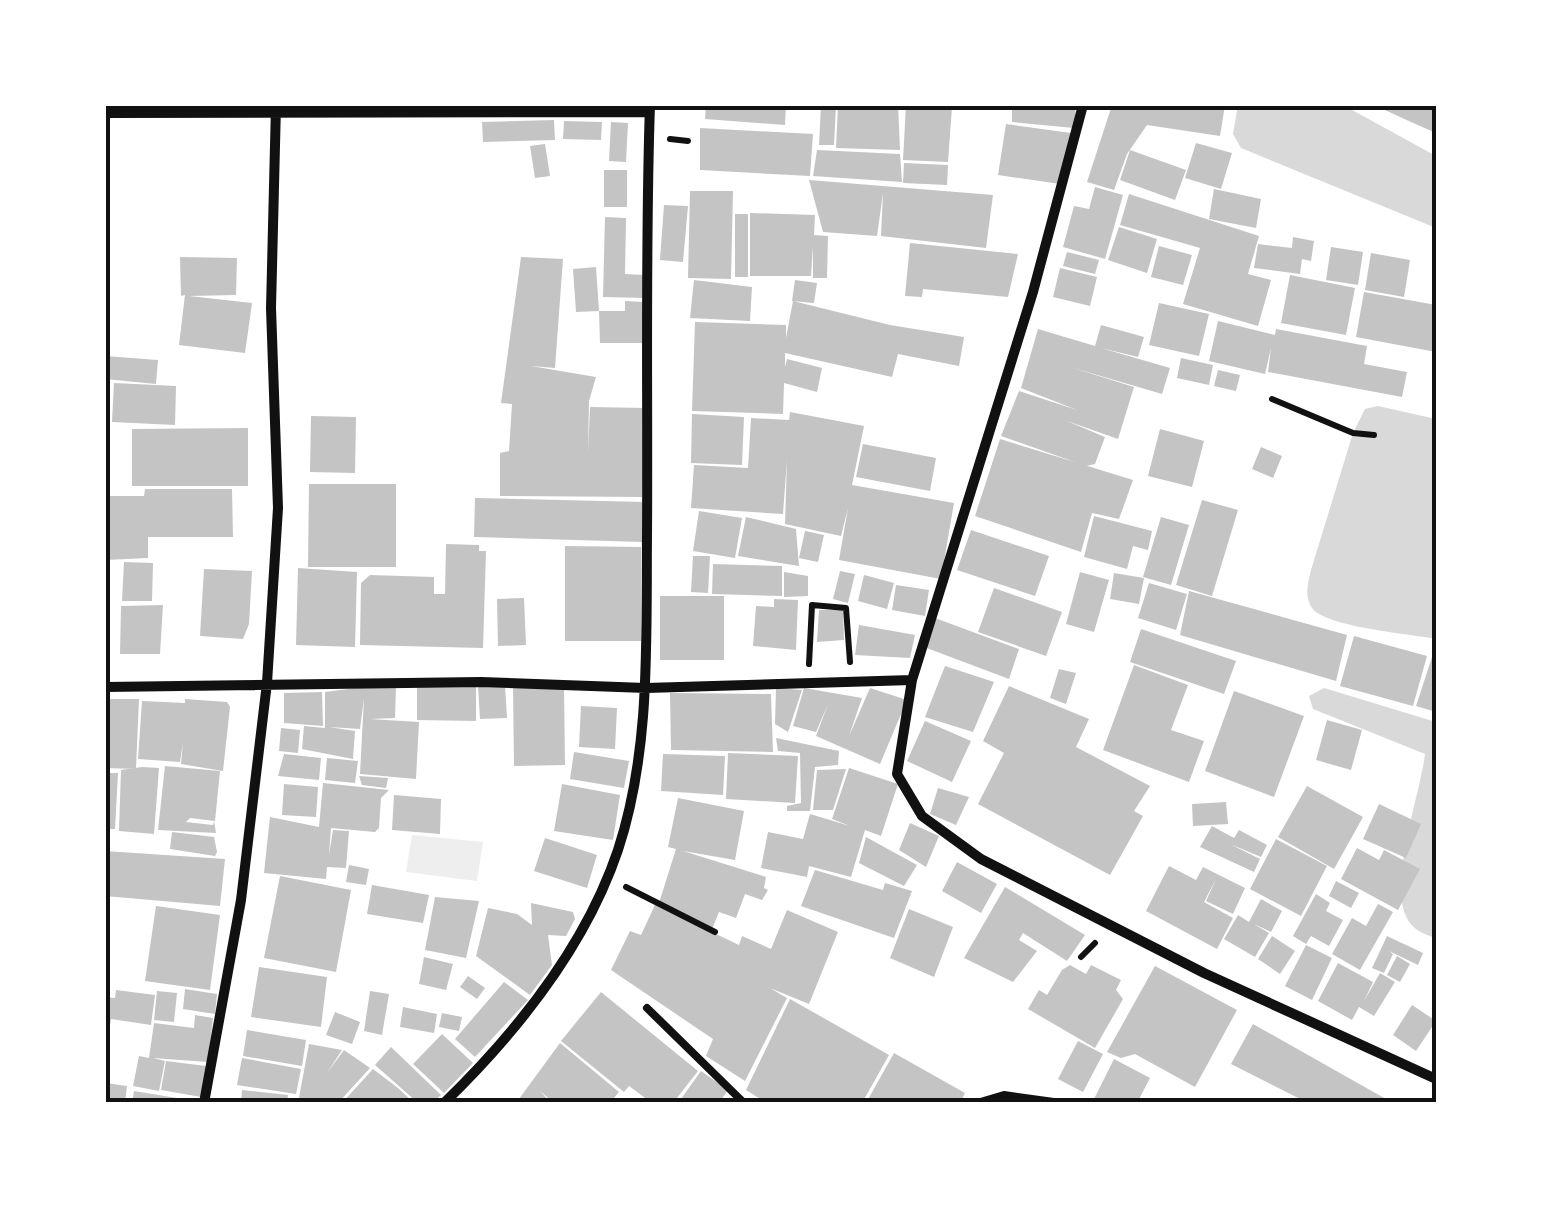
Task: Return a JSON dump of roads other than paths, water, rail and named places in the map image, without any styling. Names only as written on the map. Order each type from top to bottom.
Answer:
[{"type":"street","points":[[1083,105],[1032,292],[912,680],[897,774],[908,798],[937,831],[1108,927],[1436,1079]]},
{"type":"street","points":[[204,1103],[241,900],[267,684],[278,508],[271,308],[276,109]]},
{"type":"street","points":[[105,114],[276,109],[650,109],[646,688],[628,812],[608,878],[542,993],[444,1103]]},
{"type":"street","points":[[105,687],[481,682],[646,688],[912,680]]},
{"type":"lane","points":[[647,1008],[744,1103]]},
{"type":"lane","points":[[977,1103],[1004,1095],[1060,1103]]}]
